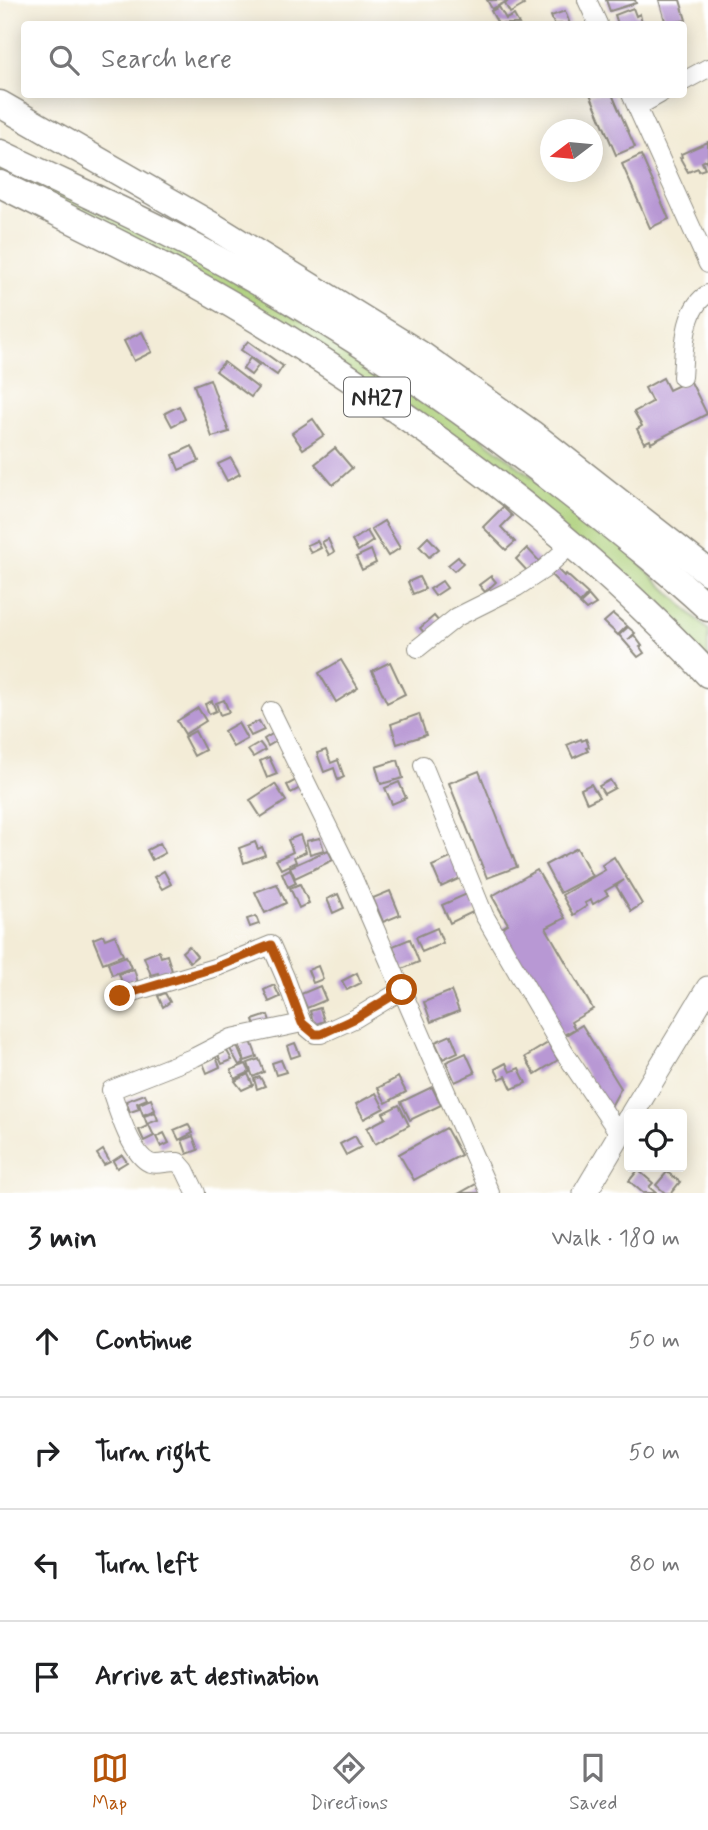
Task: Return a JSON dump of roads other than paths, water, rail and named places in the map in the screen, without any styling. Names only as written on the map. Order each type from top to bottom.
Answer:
[{"type":"highway","points":[[0,104],[213,226],[423,356],[531,433],[708,572]]},
{"type":"highway","name":"NH27","points":[[0,153],[187,243],[358,342],[476,421],[623,535],[708,608]]},
{"type":"highway","name":"NH27","points":[[0,184],[190,282],[326,363],[396,410],[450,449],[571,545],[630,596],[708,674]]},
{"type":"main road","points":[[635,1109],[708,988]]},
{"type":"main road","points":[[585,1193],[624,1129]]},
{"type":"street","points":[[587,0],[597,21]]},
{"type":"street","points":[[687,79],[708,68]]},
{"type":"street","points":[[634,101],[708,264]]},
{"type":"street","points":[[682,377],[693,312],[699,299],[708,294]]},
{"type":"street","points":[[418,648],[457,617],[517,587],[571,545]]},
{"type":"street","points":[[271,712],[353,878],[489,1193]]},
{"type":"street","points":[[423,765],[484,915],[564,1052],[624,1126]]},
{"type":"street","points":[[120,996],[217,967],[271,945],[302,1023],[310,1032],[321,1034],[356,1018],[402,990]]},
{"type":"street","points":[[195,1193],[186,1170],[177,1162],[157,1164],[142,1157],[121,1123],[111,1090],[195,1057],[232,1038],[302,1023]]}]
